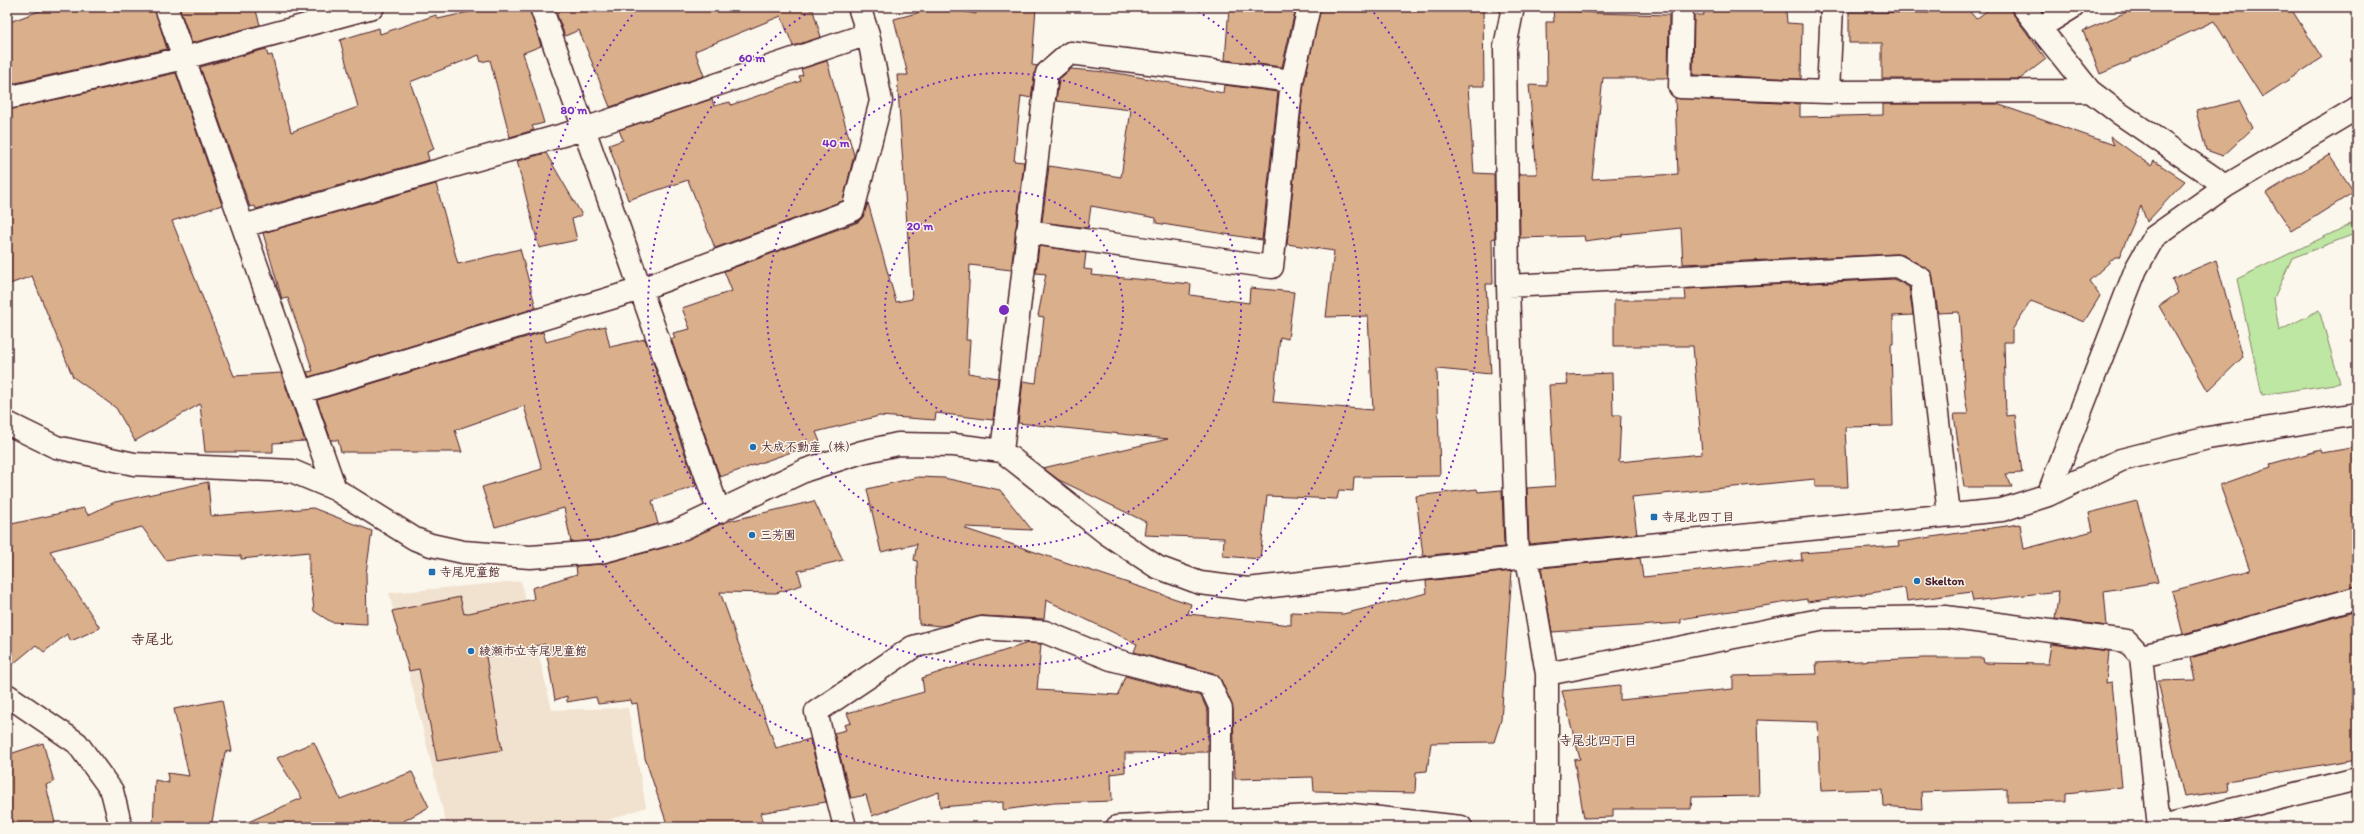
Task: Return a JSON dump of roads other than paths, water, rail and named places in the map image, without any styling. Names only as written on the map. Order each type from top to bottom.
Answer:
[{"type":"street","points":[[166,7],[335,489]]},
{"type":"street","points":[[7,98],[184,58],[373,7]]},
{"type":"street","points":[[540,7],[641,289],[718,512]]},
{"type":"street","points":[[301,392],[641,289],[853,210],[881,101],[868,34],[859,7]]},
{"type":"street","points":[[1028,232],[1272,267],[1292,81],[1309,7]]},
{"type":"street","points":[[1513,7],[1504,47],[1508,286],[1522,558],[1547,674],[1547,827]]},
{"type":"street","points":[[1682,7],[1680,87],[1828,92],[2090,91]]},
{"type":"street","points":[[1828,92],[1832,7]]},
{"type":"street","points":[[2023,7],[2090,91],[2119,114],[2226,186]]},
{"type":"street","points":[[2039,28],[2073,7]]},
{"type":"street","points":[[243,226],[584,129],[868,34]]},
{"type":"street","points":[[1002,452],[1047,73],[1070,53],[1292,81]]},
{"type":"street","points":[[2048,495],[2136,269],[2154,237],[2226,186],[2357,108]]},
{"type":"street","points":[[1508,286],[1897,266],[1921,278],[1949,514]]},
{"type":"street","points":[[7,423],[56,447],[134,464],[292,471],[335,489],[415,539],[431,545],[463,552],[530,557],[600,552],[675,532],[806,470],[862,452],[898,444],[954,445],[1002,452],[1106,533],[1157,567],[1200,582],[1248,589],[1522,558],[1949,514],[2002,510],[2048,495],[2120,460],[2208,438],[2357,414]]},
{"type":"street","points":[[2141,656],[2190,645],[2357,598]]},
{"type":"street","points":[[1547,674],[1825,619],[1945,617],[2127,641],[2141,656],[2161,827],[2357,779]]},
{"type":"street","points":[[845,827],[816,712],[913,647],[981,628],[1045,632],[1112,659],[1210,685],[1221,709],[1221,820]]},
{"type":"street","points":[[7,695],[77,743],[112,791],[121,827]]},
{"type":"street","points":[[1117,827],[1344,814],[1461,827]]},
{"type":"place","name":"大成不動産（株）","points":[[753,447]]},
{"type":"place","name":"寺尾北四丁目","points":[[1654,517]]},
{"type":"place","name":"三芳園","points":[[752,535]]},
{"type":"place","name":"寺尾児童館","points":[[432,572]]},
{"type":"place","name":"Skelton","points":[[1917,581]]},
{"type":"place","name":"綾瀬市立寺尾児童館","points":[[471,651]]},
{"type":"district","name":"寺尾北","points":[[152,639]]},
{"type":"district","name":"寺尾北四丁目","points":[[1598,740]]}]
